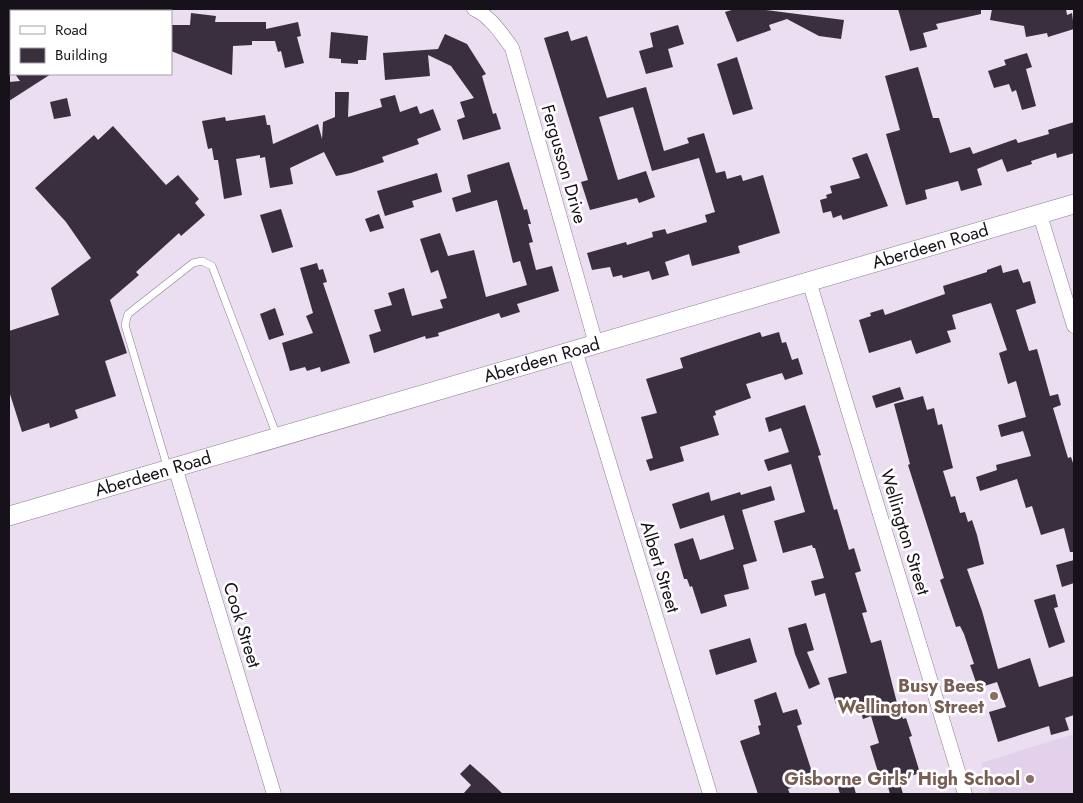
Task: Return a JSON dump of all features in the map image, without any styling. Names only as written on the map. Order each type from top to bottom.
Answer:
[{"type":"street","name":"Fergusson Drive","points":[[474,9],[483,13],[499,29],[512,48],[596,344]]},
{"type":"street","name":"Aberdeen Road","points":[[9,516],[1074,204]]},
{"type":"street","points":[[1040,214],[1074,326]]},
{"type":"street","name":"Wellington Street","points":[[809,281],[965,794]]},
{"type":"street","name":"Albert Street","points":[[575,350],[710,794]]},
{"type":"street","name":"Cook Street","points":[[171,468],[274,794]]},
{"type":"lane","points":[[171,468],[125,324],[128,314],[193,264],[202,261],[212,266],[277,437]]},
{"type":"shaded area","name":"Gisborne Girls' High School","points":[[1074,734],[1074,794],[990,794],[981,763]]},
{"type":"building","points":[[735,9],[759,9],[844,20],[841,39],[819,36],[787,19],[769,25],[771,30],[737,42],[725,12]]},
{"type":"building","points":[[898,9],[981,9],[981,14],[936,24],[938,29],[923,33],[927,47],[910,51]]},
{"type":"building","points":[[992,9],[1066,9],[1067,15],[1072,13],[1074,29],[1048,37],[1047,33],[1026,37],[1024,26],[990,20]]},
{"type":"building","points":[[191,13],[216,16],[215,22],[266,22],[266,29],[298,22],[301,36],[297,37],[304,63],[285,68],[281,51],[278,52],[275,41],[252,41],[252,45],[233,46],[232,75],[172,51],[172,25],[190,25]]},
{"type":"building","points":[[678,25],[684,44],[668,49],[673,67],[646,74],[639,51],[653,47],[650,33]]},
{"type":"building","points":[[568,31],[571,41],[587,36],[607,98],[646,87],[664,151],[689,143],[687,138],[704,133],[716,173],[725,171],[727,179],[741,175],[743,181],[763,175],[780,233],[738,246],[740,253],[692,266],[689,254],[665,262],[669,275],[652,280],[649,271],[623,278],[622,275],[613,277],[610,267],[592,270],[587,253],[626,242],[627,245],[653,237],[652,232],[665,229],[667,234],[707,222],[705,215],[715,212],[699,158],[652,171],[633,107],[599,117],[618,180],[646,171],[655,197],[639,203],[637,198],[590,210],[581,182],[588,180],[544,38]]},
{"type":"building","points":[[331,32],[368,36],[366,60],[358,60],[358,64],[341,63],[341,59],[329,58]]},
{"type":"building","points":[[445,34],[467,44],[486,74],[482,76],[493,114],[496,113],[501,129],[463,140],[457,120],[465,117],[460,102],[474,98],[451,66],[428,55],[430,76],[385,80],[383,53],[438,49]]},
{"type":"building","points":[[1027,53],[1032,67],[1026,69],[1036,106],[1022,110],[1016,90],[1012,92],[1009,84],[994,88],[988,71],[1006,65],[1004,60]]},
{"type":"building","points":[[737,57],[753,109],[733,115],[717,64]]},
{"type":"building","points":[[918,67],[933,118],[939,118],[950,153],[970,147],[973,154],[1016,139],[1018,143],[1049,134],[1048,130],[1074,122],[1074,153],[1057,158],[1056,153],[1031,161],[1032,164],[1007,172],[1002,159],[977,169],[982,185],[961,191],[958,181],[925,190],[927,199],[906,205],[886,134],[900,130],[885,76]]},
{"type":"building","points":[[16,75],[49,75],[9,101],[9,82],[20,81]]},
{"type":"building","points":[[335,92],[349,92],[348,117],[382,107],[380,99],[395,95],[400,112],[417,106],[420,114],[433,109],[441,130],[417,139],[419,144],[382,157],[384,162],[336,176],[324,152],[290,168],[293,184],[270,188],[265,157],[260,158],[260,155],[236,159],[242,195],[224,199],[218,160],[214,160],[212,148],[208,149],[202,121],[225,117],[226,121],[265,115],[267,125],[270,125],[273,144],[318,124],[322,139],[323,122],[335,117]]},
{"type":"building","points":[[67,98],[71,116],[54,119],[50,102]]},
{"type":"building","points":[[113,126],[166,185],[178,175],[199,199],[195,203],[205,215],[181,236],[179,233],[136,272],[139,275],[110,300],[127,353],[105,361],[116,396],[75,410],[78,418],[50,428],[49,423],[22,432],[9,391],[9,331],[59,315],[51,288],[91,258],[66,222],[35,188],[94,135],[98,140]]},
{"type":"building","points":[[867,153],[888,206],[843,220],[841,215],[833,218],[831,211],[823,213],[820,200],[827,198],[826,195],[832,193],[830,186],[860,178],[852,158]]},
{"type":"building","points":[[509,162],[524,210],[527,209],[531,224],[528,224],[533,242],[529,243],[536,270],[552,266],[559,291],[517,304],[520,312],[501,318],[499,313],[438,333],[439,336],[426,339],[425,336],[374,353],[369,335],[381,331],[374,310],[392,305],[388,293],[404,288],[412,316],[443,308],[440,300],[447,298],[438,270],[431,273],[420,239],[440,233],[448,256],[474,250],[486,297],[527,285],[520,261],[513,263],[497,200],[456,212],[452,198],[471,192],[467,175]]},
{"type":"building","points":[[437,173],[442,192],[412,201],[414,207],[385,216],[377,191]]},
{"type":"building","points":[[281,209],[293,247],[272,253],[260,215]]},
{"type":"building","points":[[379,214],[384,228],[370,232],[365,219]]},
{"type":"building","points":[[317,263],[319,270],[323,269],[327,282],[323,283],[350,363],[321,372],[320,367],[307,371],[305,367],[290,371],[282,343],[313,333],[306,316],[313,313],[300,268]]},
{"type":"building","points":[[1001,265],[1003,273],[1018,269],[1023,283],[1030,281],[1036,303],[1016,310],[1029,351],[1037,349],[1050,396],[1058,394],[1061,405],[1053,408],[1068,458],[1071,457],[1074,466],[1074,552],[1070,552],[1064,528],[1041,535],[1032,506],[1026,508],[1017,479],[980,491],[976,477],[997,470],[996,465],[1031,456],[1023,431],[1001,437],[998,425],[1026,417],[1016,381],[1008,384],[999,353],[1007,350],[991,303],[952,315],[956,329],[947,331],[951,342],[916,354],[911,340],[869,353],[859,320],[871,316],[870,313],[883,309],[885,315],[945,294],[943,286],[987,272],[987,270]]},
{"type":"building","points":[[275,308],[284,335],[269,340],[260,314]]},
{"type":"building","points":[[760,332],[762,337],[779,332],[782,343],[786,342],[792,360],[798,358],[803,374],[785,380],[782,373],[746,384],[751,398],[715,411],[716,415],[713,416],[719,435],[680,447],[684,461],[650,471],[646,460],[653,458],[641,417],[657,413],[646,379],[683,368],[680,358]]},
{"type":"building","points":[[900,387],[904,399],[876,408],[872,396]]},
{"type":"building","points":[[923,396],[927,410],[934,408],[938,425],[942,424],[953,468],[943,471],[951,497],[955,496],[960,513],[965,512],[968,522],[972,520],[977,535],[984,564],[967,569],[982,611],[998,669],[1030,658],[1039,687],[1074,676],[1074,715],[1065,718],[1069,730],[1051,735],[1049,726],[998,742],[989,712],[1006,707],[997,682],[978,688],[970,665],[974,664],[964,634],[960,626],[956,627],[940,580],[944,578],[908,465],[910,464],[894,404]]},
{"type":"building","points":[[805,405],[821,455],[818,456],[834,510],[837,509],[849,550],[854,548],[861,571],[855,573],[867,612],[862,613],[871,643],[881,640],[897,703],[903,719],[906,718],[912,736],[909,737],[920,773],[899,780],[903,794],[890,794],[887,783],[882,785],[870,746],[879,743],[871,716],[863,719],[856,697],[836,704],[828,678],[847,673],[825,593],[815,596],[811,581],[824,578],[815,548],[812,545],[783,553],[774,521],[805,512],[791,464],[768,471],[764,460],[789,452],[781,428],[769,432],[765,418]]},
{"type":"building","points":[[771,486],[775,500],[742,510],[757,561],[743,565],[749,589],[724,595],[727,606],[701,614],[692,586],[690,587],[687,579],[684,579],[674,544],[693,538],[700,560],[734,549],[724,515],[680,529],[672,504],[709,492],[711,501],[740,492],[741,495]]},
{"type":"building","points":[[1074,560],[1074,583],[1062,587],[1056,565]]},
{"type":"building","points":[[1055,594],[1058,607],[1054,608],[1065,642],[1049,648],[1034,600]]},
{"type":"building","points":[[806,623],[814,650],[807,652],[820,684],[809,689],[795,654],[788,628]]},
{"type":"building","points":[[750,638],[757,662],[716,675],[709,650]]},
{"type":"building","points":[[776,692],[783,713],[797,709],[802,724],[797,726],[812,772],[790,779],[793,787],[788,789],[790,794],[758,794],[740,741],[760,734],[758,726],[761,725],[754,700]]},
{"type":"building","points":[[470,764],[503,794],[463,794],[471,785],[460,774]]},
{"type":"building","points":[[852,779],[856,794],[840,794],[837,784]]},
{"type":"place","name":"Busy Bees Wellington Street","points":[[994,696]]},
{"type":"place","name":"Gisborne Girls' High School","points":[[1030,779]]}]
